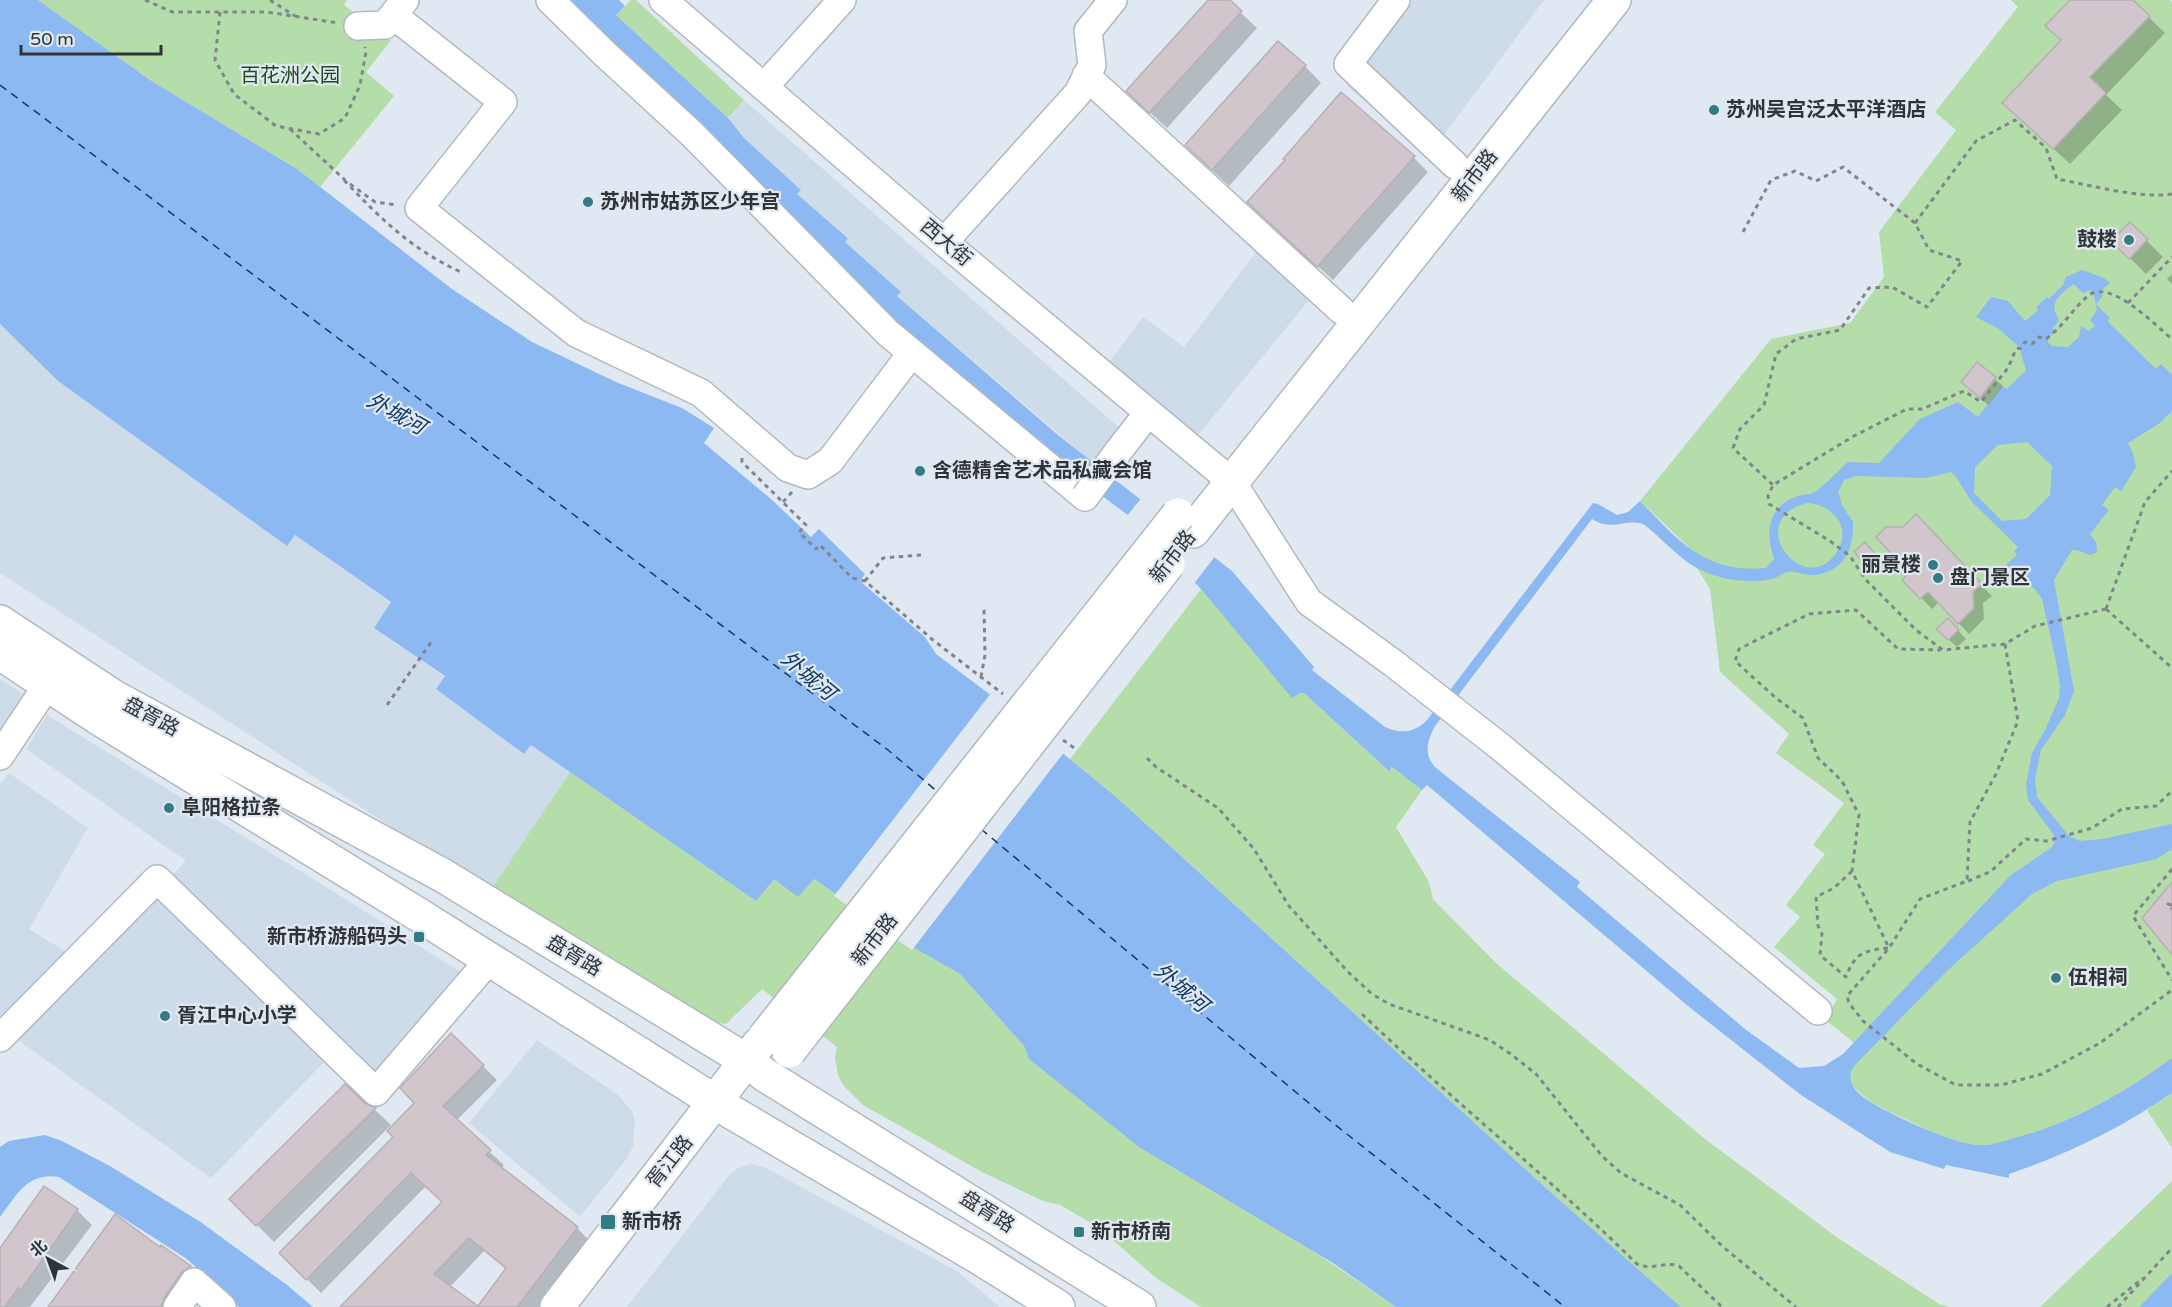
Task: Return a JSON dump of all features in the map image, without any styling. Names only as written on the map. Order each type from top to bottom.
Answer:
[{"type":"main road","name":"新市路","points":[[1224,476],[1341,310],[1585,0]]},
{"type":"main road","name":"新市路","points":[[724,1108],[1186,523],[1614,0]]},
{"type":"main road","name":"盘胥路","points":[[0,622],[100,719],[320,854],[724,1108],[980,1258],[1058,1307]]},
{"type":"main road","name":"盘胥路","points":[[0,652],[114,697],[442,875],[766,1056],[1138,1307]]},
{"type":"main road","points":[[320,854],[437,914],[657,1036],[446,888],[341,820]]},
{"type":"main road","name":"胥江路","points":[[557,1307],[724,1108]]},
{"type":"main road","name":"胥江路","points":[[583,1307],[724,1108]]},
{"type":"main road","points":[[1071,1307],[818,1136],[1064,1275],[1130,1307]]},
{"type":"street","points":[[550,0],[692,134],[888,333],[1085,497],[1149,413]]},
{"type":"street","name":"西大街","points":[[663,0],[944,242],[1224,476],[1309,602],[1450,708],[1818,1011]]},
{"type":"street","points":[[764,87],[842,0]]},
{"type":"street","points":[[944,242],[1078,93],[1092,65],[1088,31],[1113,0]]},
{"type":"street","points":[[1396,0],[1348,64],[1455,165]]},
{"type":"street","points":[[358,26],[386,25],[399,8],[503,102],[419,208],[576,333],[701,393],[788,468],[808,474],[830,461],[911,354]]},
{"type":"street","points":[[1086,76],[1341,310]]},
{"type":"street","points":[[0,756],[55,674]]},
{"type":"street","points":[[0,1038],[157,879],[376,1092],[489,960]]},
{"type":"street","points":[[177,1307],[194,1282],[222,1307]]},
{"type":"path","points":[[145,0],[172,12],[220,12],[267,12],[358,26],[366,52],[360,85],[345,118],[319,134],[276,126],[234,94],[215,60],[220,12]]},
{"type":"path","points":[[270,0],[297,16]]},
{"type":"path","points":[[1915,223],[1976,141],[2015,120],[2046,148],[2057,179],[2124,191],[2172,194]]},
{"type":"path","points":[[289,128],[376,214],[409,243],[463,273]]},
{"type":"path","points":[[1743,232],[1772,180],[1795,171],[1816,181],[1843,166],[1915,223],[1929,250],[1962,261],[1927,307],[1892,287],[1869,288],[1840,330],[1796,339],[1776,354],[1764,405],[1740,429],[1733,448],[1773,485]]},
{"type":"path","points":[[344,180],[375,202],[419,208]]},
{"type":"path","points":[[2128,303],[2172,257]]},
{"type":"path","points":[[1943,650],[1916,630],[1865,579],[1850,556],[1830,541],[1768,504],[1768,496],[1773,485],[1854,436],[1907,409],[1922,409],[1964,391],[1981,402],[2008,368],[2016,349],[2021,348],[2025,342],[2032,344],[2039,337],[2046,339],[2055,333],[2090,294],[2104,291],[2119,296],[2172,339]]},
{"type":"path","points":[[2106,609],[2145,502],[2172,471]]},
{"type":"path","points":[[806,525],[799,532],[816,549],[820,545],[852,578],[865,581],[933,640],[1005,696]]},
{"type":"path","points":[[865,581],[883,558],[921,555]]},
{"type":"path","points":[[981,677],[985,655],[984,608]]},
{"type":"path","points":[[1889,948],[1852,871],[1859,815],[1842,781],[1818,758],[1803,718],[1735,662],[1738,649],[1809,614],[1856,610],[1898,649],[1943,650],[2005,644],[2035,626],[2106,609]]},
{"type":"path","points":[[2106,609],[2172,668]]},
{"type":"path","points":[[387,705],[432,641]]},
{"type":"path","points":[[1967,881],[1970,822],[1996,774],[2018,721],[2005,644]]},
{"type":"path","points":[[1059,736],[1077,750]]},
{"type":"path","points":[[1147,758],[1156,767],[1218,808],[1254,849],[1289,906],[1348,972],[1372,994],[1389,1004],[1490,1040],[1512,1055],[1536,1074],[1602,1156],[1621,1173],[1680,1205],[1722,1246],[1796,1307]]},
{"type":"path","points":[[2172,791],[2156,806],[2122,809],[2092,828],[2047,841],[2026,839],[1990,872],[1920,899],[1889,948],[1846,996],[1863,1021],[1917,1064],[1956,1085],[2001,1085],[2042,1074],[2100,1043],[2172,990]]},
{"type":"path","points":[[2172,869],[2133,916],[2172,980]]},
{"type":"path","points":[[1852,871],[1834,888],[1816,897],[1818,926],[1822,934],[1820,955],[1846,977],[1852,962],[1869,950],[1889,948]]},
{"type":"path","points":[[2171,906],[2172,899]]},
{"type":"path","points":[[1362,1014],[1637,1264],[1644,1267],[1673,1264],[1679,1266],[1722,1307]]},
{"type":"path","points":[[2118,1307],[2172,1248]]},
{"type":"path","points":[[2107,1307],[2151,1271]]},
{"type":"shaded area","points":[[1412,0],[1544,0],[1429,155],[1347,86]]},
{"type":"shaded area","points":[[744,100],[1124,432],[1099,468],[897,296],[900,292],[844,242],[848,237],[797,194],[800,189],[744,138],[728,118]]},
{"type":"shaded area","points":[[1268,236],[1324,282],[1198,435],[1110,361],[1143,317],[1184,347]]},
{"type":"shaded area","points":[[0,324],[58,381],[286,545],[295,535],[391,603],[374,628],[445,677],[437,689],[524,754],[531,744],[570,772],[490,891],[0,573]]},
{"type":"shaded area","points":[[0,679],[27,696],[0,734]]},
{"type":"shaded area","points":[[47,715],[484,987],[380,1097],[331,1055],[211,1178],[15,1038],[0,1053],[0,784],[9,773],[88,828],[29,929],[86,964],[186,861],[26,749]]},
{"type":"shaded area","points":[[537,1040],[618,1095],[632,1111],[635,1122],[633,1147],[627,1158],[580,1217],[469,1123]]},
{"type":"shaded area","points":[[750,1164],[766,1168],[957,1271],[1000,1307],[627,1307],[730,1174]]},
{"type":"green space","name":"百花洲公园","points":[[38,0],[347,0],[344,5],[391,40],[366,72],[394,96],[320,187],[297,169],[150,80]]},
{"type":"green space","points":[[631,0],[636,0],[744,100],[728,118],[616,15]]},
{"type":"green space","name":"盘门景区","points":[[2011,0],[2170,0],[2172,2],[2172,1058],[2116,1095],[2077,1116],[2035,1132],[1982,1145],[1960,1143],[1934,1133],[1876,1105],[1855,1089],[1849,1081],[1854,1043],[1826,1020],[1837,999],[1774,947],[1800,917],[1786,905],[1825,854],[1813,845],[1844,803],[1776,753],[1789,734],[1720,672],[1710,589],[1697,568],[1696,554],[1640,501],[1771,339],[1850,323],[1884,277],[1879,232],[1956,130],[1935,112],[2018,7]]},
{"type":"green space","points":[[1201,589],[1292,697],[1300,693],[1305,694],[1389,771],[1392,767],[1422,790],[1396,827],[1429,882],[1433,899],[1495,962],[1705,1139],[1838,1238],[1939,1304],[1949,1307],[1681,1307],[1556,1197],[1114,795],[1070,759]]},
{"type":"green space","points":[[570,772],[756,901],[774,878],[814,879],[911,946],[960,974],[1024,1046],[1029,1059],[1396,1307],[1201,1307],[1156,1278],[1098,1227],[1060,1205],[1043,1201],[982,1172],[863,1105],[843,1085],[838,1075],[835,1057],[837,1047],[762,989],[726,1024],[705,1021],[490,891]]},
{"type":"green space","points":[[2172,1093],[2172,1148],[2147,1110]]},
{"type":"green space","points":[[2172,1181],[2172,1273],[2139,1307],[2040,1307]]},
{"type":"water","name":"外城河","points":[[0,0],[38,0],[150,80],[297,169],[452,289],[532,342],[616,382],[682,408],[714,428],[704,443],[771,499],[811,537],[819,529],[865,574],[860,581],[925,637],[936,654],[996,699],[1114,795],[1556,1197],[1681,1307],[1396,1307],[1333,1263],[1139,1147],[1029,1059],[1024,1046],[960,974],[911,946],[814,879],[798,897],[774,879],[756,901],[531,745],[524,754],[436,689],[445,676],[374,628],[391,602],[295,535],[287,546],[58,381],[0,324]]},
{"type":"water","points":[[557,0],[619,0],[625,6],[616,15],[728,118],[744,138],[801,190],[797,194],[848,238],[845,242],[901,292],[897,296],[1058,435],[1232,571],[1314,667],[1312,670],[1385,727],[1396,731],[1412,730],[1427,720],[1593,503],[1617,515],[1628,512],[1640,501],[1680,541],[1709,560],[1726,566],[1766,568],[1774,559],[1769,530],[1774,513],[1780,506],[1798,496],[1814,492],[1848,462],[1879,463],[1920,419],[1958,402],[1978,417],[2002,386],[2007,389],[2026,370],[2019,347],[1999,329],[1976,317],[1991,297],[2008,301],[2025,321],[2038,310],[2036,307],[2047,297],[2049,299],[2063,285],[2066,277],[2082,270],[2104,278],[2110,283],[2100,292],[2103,296],[2096,304],[2110,318],[2108,322],[2156,369],[2161,364],[2172,375],[2172,411],[2160,423],[2128,443],[2136,467],[2121,491],[2115,487],[2102,505],[2109,510],[2090,534],[2096,542],[2097,552],[2090,555],[2072,550],[2054,580],[2074,691],[2065,715],[2041,750],[2035,780],[2037,797],[2069,836],[2080,841],[2102,839],[2172,824],[2172,849],[2156,859],[2057,881],[2032,894],[1947,971],[1854,1066],[1850,1076],[1852,1084],[1862,1096],[1889,1112],[1954,1140],[1979,1145],[1997,1143],[2036,1132],[2077,1115],[2116,1095],[2172,1058],[2172,1093],[2114,1129],[2052,1158],[2009,1174],[2009,1178],[1946,1165],[1944,1169],[1890,1152],[1801,1095],[1688,1006],[1427,785],[1422,790],[1392,767],[1389,771],[1305,694],[1300,693],[1292,698],[1201,589],[1133,519],[1045,453],[939,363]],"holes":[[[2074,284],[2083,293],[2090,290],[2093,292],[2097,310],[2090,320],[2095,326],[2089,331],[2081,326],[2079,337],[2068,347],[2052,346],[2048,342],[2055,331],[2053,328],[2059,321],[2054,307],[2060,295]],[[2027,442],[2052,466],[2050,495],[2026,519],[2002,521],[1974,493],[1975,467],[1998,445]],[[1950,472],[1954,474],[1972,502],[2018,547],[2014,551],[2017,555],[2006,565],[2020,579],[2035,589],[2042,599],[2056,661],[2060,686],[2059,698],[2032,753],[2026,784],[2028,800],[2054,835],[2055,841],[2052,847],[2011,875],[1843,1054],[1824,1066],[1799,1068],[1745,1029],[1577,887],[1580,882],[1436,768],[1429,758],[1428,743],[1435,726],[1592,519],[1599,523],[1612,525],[1643,524],[1698,569],[1722,578],[1756,581],[1788,572],[1815,575],[1825,573],[1840,564],[1852,541],[1853,522],[1842,505],[1838,492],[1844,480],[1856,476],[1926,478]],[[1807,503],[1816,504],[1824,507],[1837,518],[1841,525],[1842,541],[1838,550],[1825,564],[1811,568],[1797,563],[1786,553],[1779,540],[1779,525],[1788,512]]]},
{"type":"water","points":[[45,1135],[62,1141],[110,1166],[202,1223],[287,1285],[313,1307],[239,1307],[187,1259],[59,1177],[48,1176],[31,1182],[18,1193],[0,1217],[0,1147],[9,1141]]},
{"type":"water","points":[[2172,1273],[2172,1307],[2139,1307]]},
{"type":"pier","points":[[1143,496],[1216,555],[1193,585],[1126,517]]},
{"type":"pier","points":[[992,692],[1065,751],[912,950],[834,896]]},
{"type":"building","points":[[1208,0],[1230,0],[1242,11],[1149,113],[1126,91]]},
{"type":"building","points":[[2070,0],[2133,0],[2150,16],[2090,77],[2106,93],[2053,149],[2002,103],[2061,40],[2045,26]]},
{"type":"building","points":[[1278,41],[1306,65],[1212,170],[1185,145]]},
{"type":"building","points":[[1341,92],[1415,156],[1317,267],[1247,202]]},
{"type":"building","name":"鼓楼","points":[[2130,222],[2148,239],[2129,259],[2111,241]]},
{"type":"building","points":[[1977,362],[1996,377],[1980,398],[1961,382]]},
{"type":"building","points":[[1916,514],[1982,584],[1973,592],[1974,608],[1958,624],[1928,592],[1920,599],[1902,580],[1909,573],[1876,537],[1886,527],[1903,527]]},
{"type":"building","points":[[1865,542],[1875,554],[1865,564],[1854,552]]},
{"type":"building","points":[[1948,618],[1959,630],[1948,640],[1936,629]]},
{"type":"building","points":[[2172,882],[2172,955],[2142,918]]},
{"type":"building","points":[[451,1033],[484,1065],[443,1106],[491,1150],[486,1155],[578,1227],[517,1307],[340,1307],[442,1202],[411,1173],[306,1280],[279,1253],[393,1137],[387,1131],[414,1103],[400,1088]],"holes":[[[469,1238],[506,1268],[478,1306],[434,1274]]]},
{"type":"building","points":[[345,1084],[365,1103],[376,1108],[256,1226],[229,1199]]},
{"type":"building","points":[[44,1186],[78,1209],[21,1290],[18,1288],[5,1307],[0,1307],[0,1248]]},
{"type":"building","points":[[115,1214],[160,1247],[161,1245],[191,1266],[181,1273],[164,1298],[161,1307],[48,1307]]},
{"type":"ferry route","points":[[0,85],[888,750],[939,793]]},
{"type":"ferry route","points":[[981,829],[1328,1119],[1565,1307]]},
{"type":"place","name":"苏州吴宫泛太平洋酒店","points":[[1714,110]]},
{"type":"place","name":"苏州市姑苏区少年宫","points":[[588,202]]},
{"type":"place","name":"鼓楼","points":[[2129,240]]},
{"type":"place","name":"含德精舍艺术品私藏会馆","points":[[920,471]]},
{"type":"place","name":"丽景楼","points":[[1933,565]]},
{"type":"place","name":"盘门景区","points":[[1938,578]]},
{"type":"place","name":"阜阳格拉条","points":[[169,808]]},
{"type":"place","name":"新市桥游船码头","points":[[419,937]]},
{"type":"place","name":"伍相祠","points":[[2056,978]]},
{"type":"place","name":"胥江中心小学","points":[[165,1016]]},
{"type":"place","name":"新市桥","points":[[608,1222]]},
{"type":"place","name":"新市桥南","points":[[1079,1232]]}]
